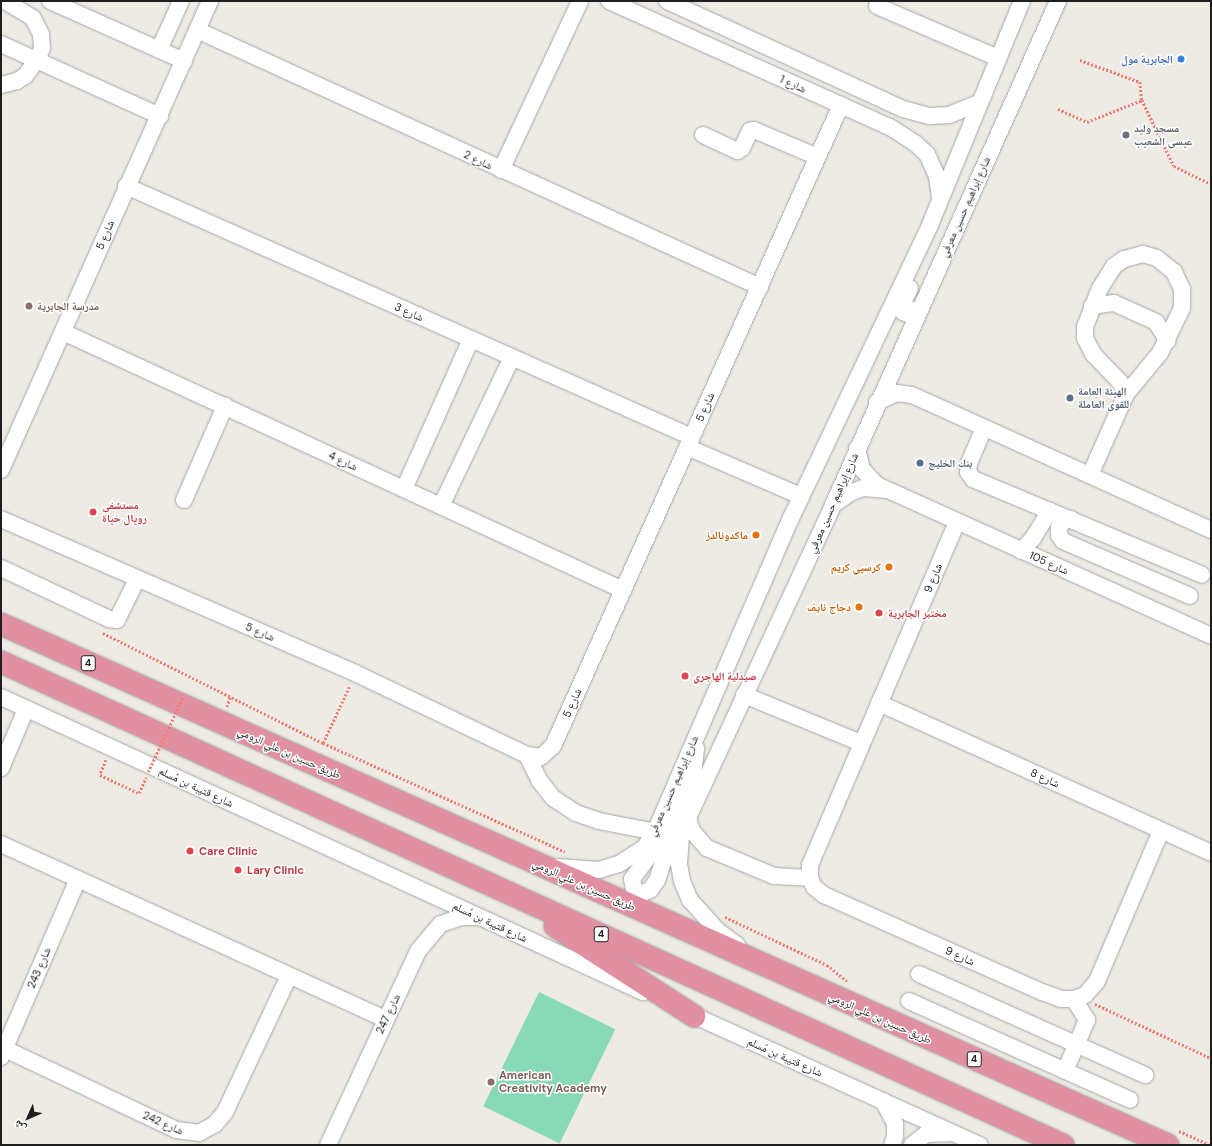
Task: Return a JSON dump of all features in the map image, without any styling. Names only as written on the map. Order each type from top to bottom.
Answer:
[{"type":"highway","points":[[1,609],[178,699]]},
{"type":"highway","name":"طريق حسين بن علي الرومي","points":[[1,624],[178,699],[780,974],[1173,1138]]},
{"type":"highway","name":"4","points":[[1,662],[138,726],[497,887],[1063,1145]]},
{"type":"highway","points":[[1,672],[138,726]]},
{"type":"highway","points":[[497,887],[694,1016]]},
{"type":"street","points":[[1,85],[25,76],[37,60],[42,42],[36,23],[24,11],[5,1]]},
{"type":"street","points":[[50,1],[184,61]]},
{"type":"street","points":[[159,50],[181,1]]},
{"type":"street","name":"شارع 5","points":[[1,470],[126,186],[160,116],[210,1]]},
{"type":"street","points":[[501,170],[580,1]]},
{"type":"street","name":"شارع 1","points":[[609,1],[890,127],[915,143],[927,154],[937,176],[940,201]]},
{"type":"street","name":"شارع 1","points":[[667,1],[903,109],[930,116],[949,116],[979,103]]},
{"type":"street","name":"شارع إبراهيم حسين معرفي","points":[[532,861],[563,868],[598,870],[619,864],[639,853],[655,832],[699,726],[801,496],[930,226],[1022,1]]},
{"type":"street","name":"شارع إبراهيم حسين معرفي","points":[[780,974],[719,932],[690,900],[682,881],[679,864],[681,833],[833,505],[877,402],[1058,1]]},
{"type":"street","points":[[877,6],[998,58]]},
{"type":"street","name":"شارع 2","points":[[197,30],[501,170],[760,286]]},
{"type":"street","points":[[1,44],[160,116]]},
{"type":"street","name":"شارع 5","points":[[1,519],[355,673],[527,755],[541,757],[553,746],[841,106]]},
{"type":"street","points":[[890,127],[900,125],[904,120],[903,109]]},
{"type":"street","points":[[703,135],[737,151],[742,148],[750,131],[754,130],[818,157]]},
{"type":"street","name":"شارع 3","points":[[126,186],[512,357],[801,496]]},
{"type":"street","points":[[921,307],[908,314],[902,309],[925,251],[930,226]]},
{"type":"street","points":[[1090,475],[1126,394],[1154,363],[1168,341],[1182,308],[1182,289],[1174,272],[1156,258],[1143,254],[1124,259],[1109,274],[1092,306],[1085,327],[1085,338],[1093,354],[1120,382],[1126,394]]},
{"type":"street","points":[[1092,306],[1114,303],[1156,322],[1168,341]]},
{"type":"street","name":"شارع 4","points":[[63,332],[623,590]]},
{"type":"street","points":[[404,489],[471,339]]},
{"type":"street","points":[[441,506],[512,357]]},
{"type":"street","points":[[1107,368],[1115,372],[1133,372],[1154,363]]},
{"type":"street","points":[[877,402],[892,394],[907,393],[1211,530]]},
{"type":"street","points":[[184,500],[225,406]]},
{"type":"street","points":[[984,428],[969,463],[970,476],[977,481],[1048,515],[1071,519],[1202,575]]},
{"type":"street","name":"شارع 105","points":[[857,448],[858,459],[866,474],[877,486],[1211,636]]},
{"type":"street","name":"شارع 105","points":[[833,505],[852,492],[875,488],[887,490]]},
{"type":"street","points":[[1021,551],[1048,515]]},
{"type":"street","points":[[1041,560],[1048,515]]},
{"type":"street","points":[[1071,519],[1064,521],[1059,527],[1059,535],[1063,541],[1112,564],[1190,596]]},
{"type":"street","name":"شارع 9","points":[[957,522],[810,865],[810,878],[814,887],[824,895],[1042,992],[1061,999],[1077,998]]},
{"type":"street","points":[[1102,587],[1112,564]]},
{"type":"street","points":[[1,568],[109,619],[117,620],[122,614],[137,579]]},
{"type":"street","points":[[744,695],[861,743]]},
{"type":"street","name":"شارع قتيبة بن مُسلم","points":[[1,697],[477,917],[980,1145]]},
{"type":"street","name":"شارع 8","points":[[879,703],[1211,853]]},
{"type":"street","points":[[1,768],[26,709]]},
{"type":"street","points":[[681,833],[663,862],[657,880],[652,889],[643,894],[634,890],[632,879],[667,832],[693,774],[699,726]]},
{"type":"street","points":[[527,755],[539,780],[553,798],[576,813],[599,821],[655,832]]},
{"type":"street","points":[[688,818],[692,831],[707,848],[774,876],[810,878]]},
{"type":"street","points":[[1065,1071],[1087,1020],[1077,998],[1097,981],[1161,831]]},
{"type":"street","points":[[1,844],[385,1019]]},
{"type":"street","name":"شارع 243","points":[[3,1053],[78,879]]},
{"type":"street","name":"شارع 247","points":[[328,1145],[385,1019],[418,951],[434,930],[450,920],[477,917]]},
{"type":"street","points":[[919,974],[1145,1075]]},
{"type":"street","name":"شارع 242","points":[[3,1053],[176,1130],[198,1133],[215,1124],[225,1112],[289,976]]},
{"type":"street","points":[[909,1001],[1130,1100]]},
{"type":"street","points":[[883,1101],[895,1124],[895,1136],[892,1145]]},
{"type":"street","points":[[912,1145],[926,1134],[955,1133]]},
{"type":"path","points":[[1080,60],[1140,82],[1142,100],[1174,166],[1211,184]]},
{"type":"path","points":[[1058,109],[1087,122],[1142,100]]},
{"type":"path","points":[[323,743],[355,673]]},
{"type":"path","points":[[192,678],[323,743],[566,853]]},
{"type":"path","points":[[100,775],[139,793],[178,699]]},
{"type":"path","points":[[717,913],[827,965],[851,986]]},
{"type":"path","points":[[1077,998],[1211,1058]]},
{"type":"path","points":[[1173,1138],[1211,1145]]},
{"type":"green space","points":[[539,992],[615,1029],[560,1143],[483,1106]]},
{"type":"place","name":"الجابرية مول","points":[[1181,59]]},
{"type":"place","name":"مسجد وليد عيسى الشعيب","points":[[1126,135]]},
{"type":"place","name":"مدرسة الجابرية","points":[[29,306]]},
{"type":"place","name":"الهيئة العامة للقوى العاملة","points":[[1070,398]]},
{"type":"place","name":"بنك الخليج","points":[[920,463]]},
{"type":"place","name":"مستشفى رويال حياة","points":[[93,512]]},
{"type":"place","name":"ماكدونالدز","points":[[756,535]]},
{"type":"place","name":"كرسپي كريم","points":[[889,567]]},
{"type":"place","name":"دجاج نايف","points":[[859,607]]},
{"type":"place","name":"مختبر الجابرية","points":[[879,613]]},
{"type":"place","name":"صيدلية الهاجري","points":[[685,676]]},
{"type":"place","name":"Care Clinic","points":[[190,851]]},
{"type":"place","name":"Lary Clinic","points":[[238,870]]},
{"type":"place","name":"American Creativity Academy","points":[[491,1082]]}]
